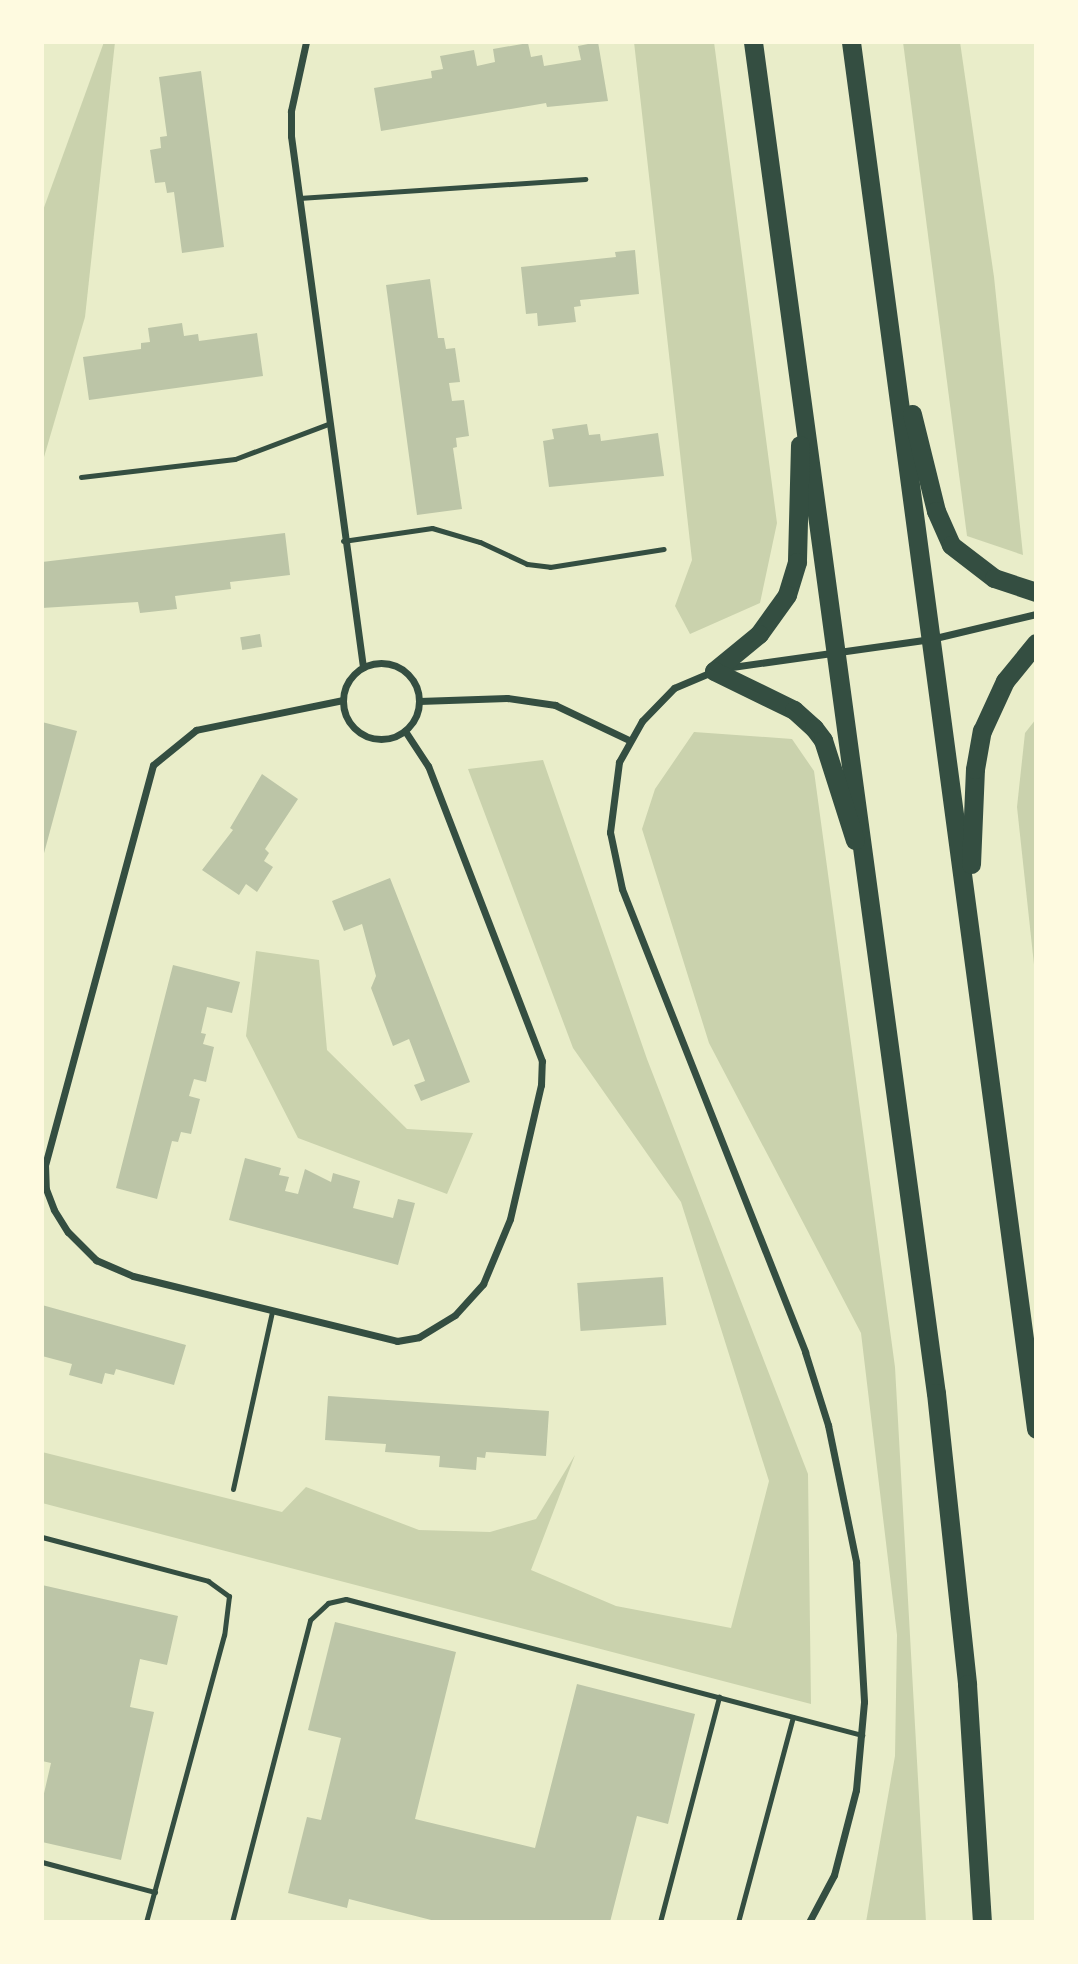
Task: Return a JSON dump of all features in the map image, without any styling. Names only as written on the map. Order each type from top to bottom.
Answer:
[{"type":"highway","points":[[753,42],[838,653],[953,1540],[982,1922]]},
{"type":"highway","points":[[851,42],[1036,1429]]},
{"type":"highway","points":[[894,349],[942,530],[975,567],[1036,592]]},
{"type":"highway","points":[[801,388],[793,580],[771,621],[713,671],[794,710],[823,740],[868,878]]},
{"type":"highway","points":[[968,914],[977,750],[995,696],[1036,643]]},
{"type":"street","points":[[306,42],[291,111],[299,198],[343,541],[363,667]]},
{"type":"street","points":[[809,1922],[834,1875],[848,1832],[862,1735],[863,1643],[856,1562],[828,1425],[785,1292],[622,889],[610,832],[610,806],[619,762],[629,740],[674,688],[713,671],[931,639],[1036,614]]},
{"type":"street","points":[[382,663],[401,668],[415,682],[419,701],[415,718],[405,731],[389,738],[363,734],[350,723],[343,700],[350,678],[363,667],[382,663]]},
{"type":"street","points":[[419,701],[507,698],[555,705],[629,740]]},
{"type":"street","points":[[343,700],[196,730],[153,765],[45,1164],[54,1210],[68,1232],[96,1260],[133,1276],[397,1341],[419,1337],[455,1315],[483,1284],[499,1249],[541,1085],[542,1061],[536,1036],[428,766],[405,731]]},
{"type":"lane","points":[[299,198],[585,179]]},
{"type":"lane","points":[[81,477],[234,458],[328,424]]},
{"type":"lane","points":[[343,541],[432,528],[471,538],[527,564],[550,567],[664,549]]},
{"type":"lane","points":[[233,1489],[272,1312]]},
{"type":"lane","points":[[42,1537],[208,1581],[229,1597],[224,1635],[146,1922]]},
{"type":"lane","points":[[232,1922],[310,1620],[328,1603],[346,1599],[862,1735]]},
{"type":"lane","points":[[660,1922],[719,1697]]},
{"type":"lane","points":[[738,1922],[793,1717]]},
{"type":"lane","points":[[42,1862],[155,1892]]},
{"type":"green space","points":[[104,42],[115,42],[85,317],[42,464],[42,213]]},
{"type":"green space","points":[[634,42],[714,42],[777,523],[760,603],[690,634],[675,606],[692,560]]},
{"type":"green space","points":[[903,42],[960,42],[994,277],[1023,555],[967,536]]},
{"type":"green space","points":[[1036,719],[1036,983],[1017,807],[1025,733]]},
{"type":"green space","points":[[694,732],[792,739],[814,771],[895,1367],[926,1922],[866,1922],[895,1756],[897,1635],[861,1333],[709,1043],[642,829],[655,789]]},
{"type":"green space","points":[[543,760],[647,1059],[808,1474],[811,1704],[42,1503],[42,1452],[282,1512],[306,1487],[419,1530],[490,1532],[536,1519],[575,1455],[531,1570],[616,1606],[731,1628],[769,1481],[681,1202],[573,1048],[468,769]]},
{"type":"green space","points":[[256,951],[319,960],[327,1050],[407,1129],[473,1133],[447,1194],[298,1138],[246,1036]]},
{"type":"building","points":[[598,42],[608,101],[547,107],[546,103],[381,131],[374,88],[432,78],[431,71],[443,69],[440,56],[474,50],[477,66],[495,62],[493,49],[528,43],[531,57],[542,55],[544,66],[581,60],[578,46]]},
{"type":"building","points":[[201,71],[224,247],[182,253],[174,192],[167,193],[165,182],[155,183],[150,150],[161,148],[160,137],[167,136],[159,77]]},
{"type":"building","points":[[635,250],[639,294],[580,300],[581,306],[574,307],[576,322],[538,326],[537,313],[526,314],[521,267],[616,257],[615,252]]},
{"type":"building","points":[[430,279],[438,338],[444,338],[446,349],[455,348],[460,382],[449,383],[452,401],[464,400],[469,436],[456,438],[457,447],[453,448],[462,509],[417,515],[386,285]]},
{"type":"building","points":[[182,323],[184,336],[198,334],[199,341],[257,333],[263,376],[89,400],[83,357],[141,349],[141,343],[150,342],[148,328]]},
{"type":"building","points":[[587,424],[589,435],[600,434],[601,441],[658,433],[664,476],[549,487],[543,441],[554,439],[552,429]]},
{"type":"building","points":[[285,533],[290,575],[230,582],[231,589],[175,596],[177,609],[140,613],[138,602],[42,608],[42,562]]},
{"type":"building","points":[[260,634],[262,647],[242,650],[240,637]]},
{"type":"building","points":[[42,722],[77,731],[43,857],[42,857]]},
{"type":"building","points":[[262,774],[298,799],[265,849],[269,853],[264,861],[273,867],[257,892],[246,884],[239,895],[202,870],[233,830],[230,828]]},
{"type":"building","points":[[390,878],[470,1082],[421,1101],[414,1085],[425,1081],[409,1039],[393,1046],[371,988],[376,976],[362,924],[344,931],[332,901]]},
{"type":"building","points":[[173,965],[240,982],[232,1013],[207,1007],[201,1033],[206,1034],[203,1044],[214,1047],[206,1082],[194,1079],[189,1096],[200,1099],[191,1134],[181,1132],[178,1142],[172,1141],[157,1199],[116,1188]]},
{"type":"building","points":[[245,1158],[281,1168],[279,1175],[289,1177],[285,1191],[298,1194],[305,1169],[331,1182],[333,1173],[360,1181],[353,1208],[393,1218],[398,1199],[415,1203],[398,1265],[229,1220]]},
{"type":"building","points":[[663,1277],[666,1325],[581,1331],[577,1283]]},
{"type":"building","points":[[42,1305],[186,1345],[174,1385],[116,1369],[114,1375],[105,1373],[102,1384],[69,1375],[72,1364],[42,1356]]},
{"type":"building","points":[[328,1396],[549,1411],[546,1456],[486,1452],[485,1458],[477,1457],[476,1470],[439,1467],[440,1456],[385,1452],[386,1444],[325,1440]]},
{"type":"building","points":[[42,1585],[178,1616],[167,1665],[140,1659],[130,1707],[154,1712],[121,1860],[42,1842],[42,1802],[51,1763],[42,1761]]},
{"type":"building","points":[[335,1622],[456,1652],[415,1819],[535,1848],[577,1684],[695,1714],[668,1824],[637,1816],[610,1922],[439,1922],[349,1899],[347,1908],[288,1893],[307,1817],[321,1820],[341,1738],[308,1730]]}]
